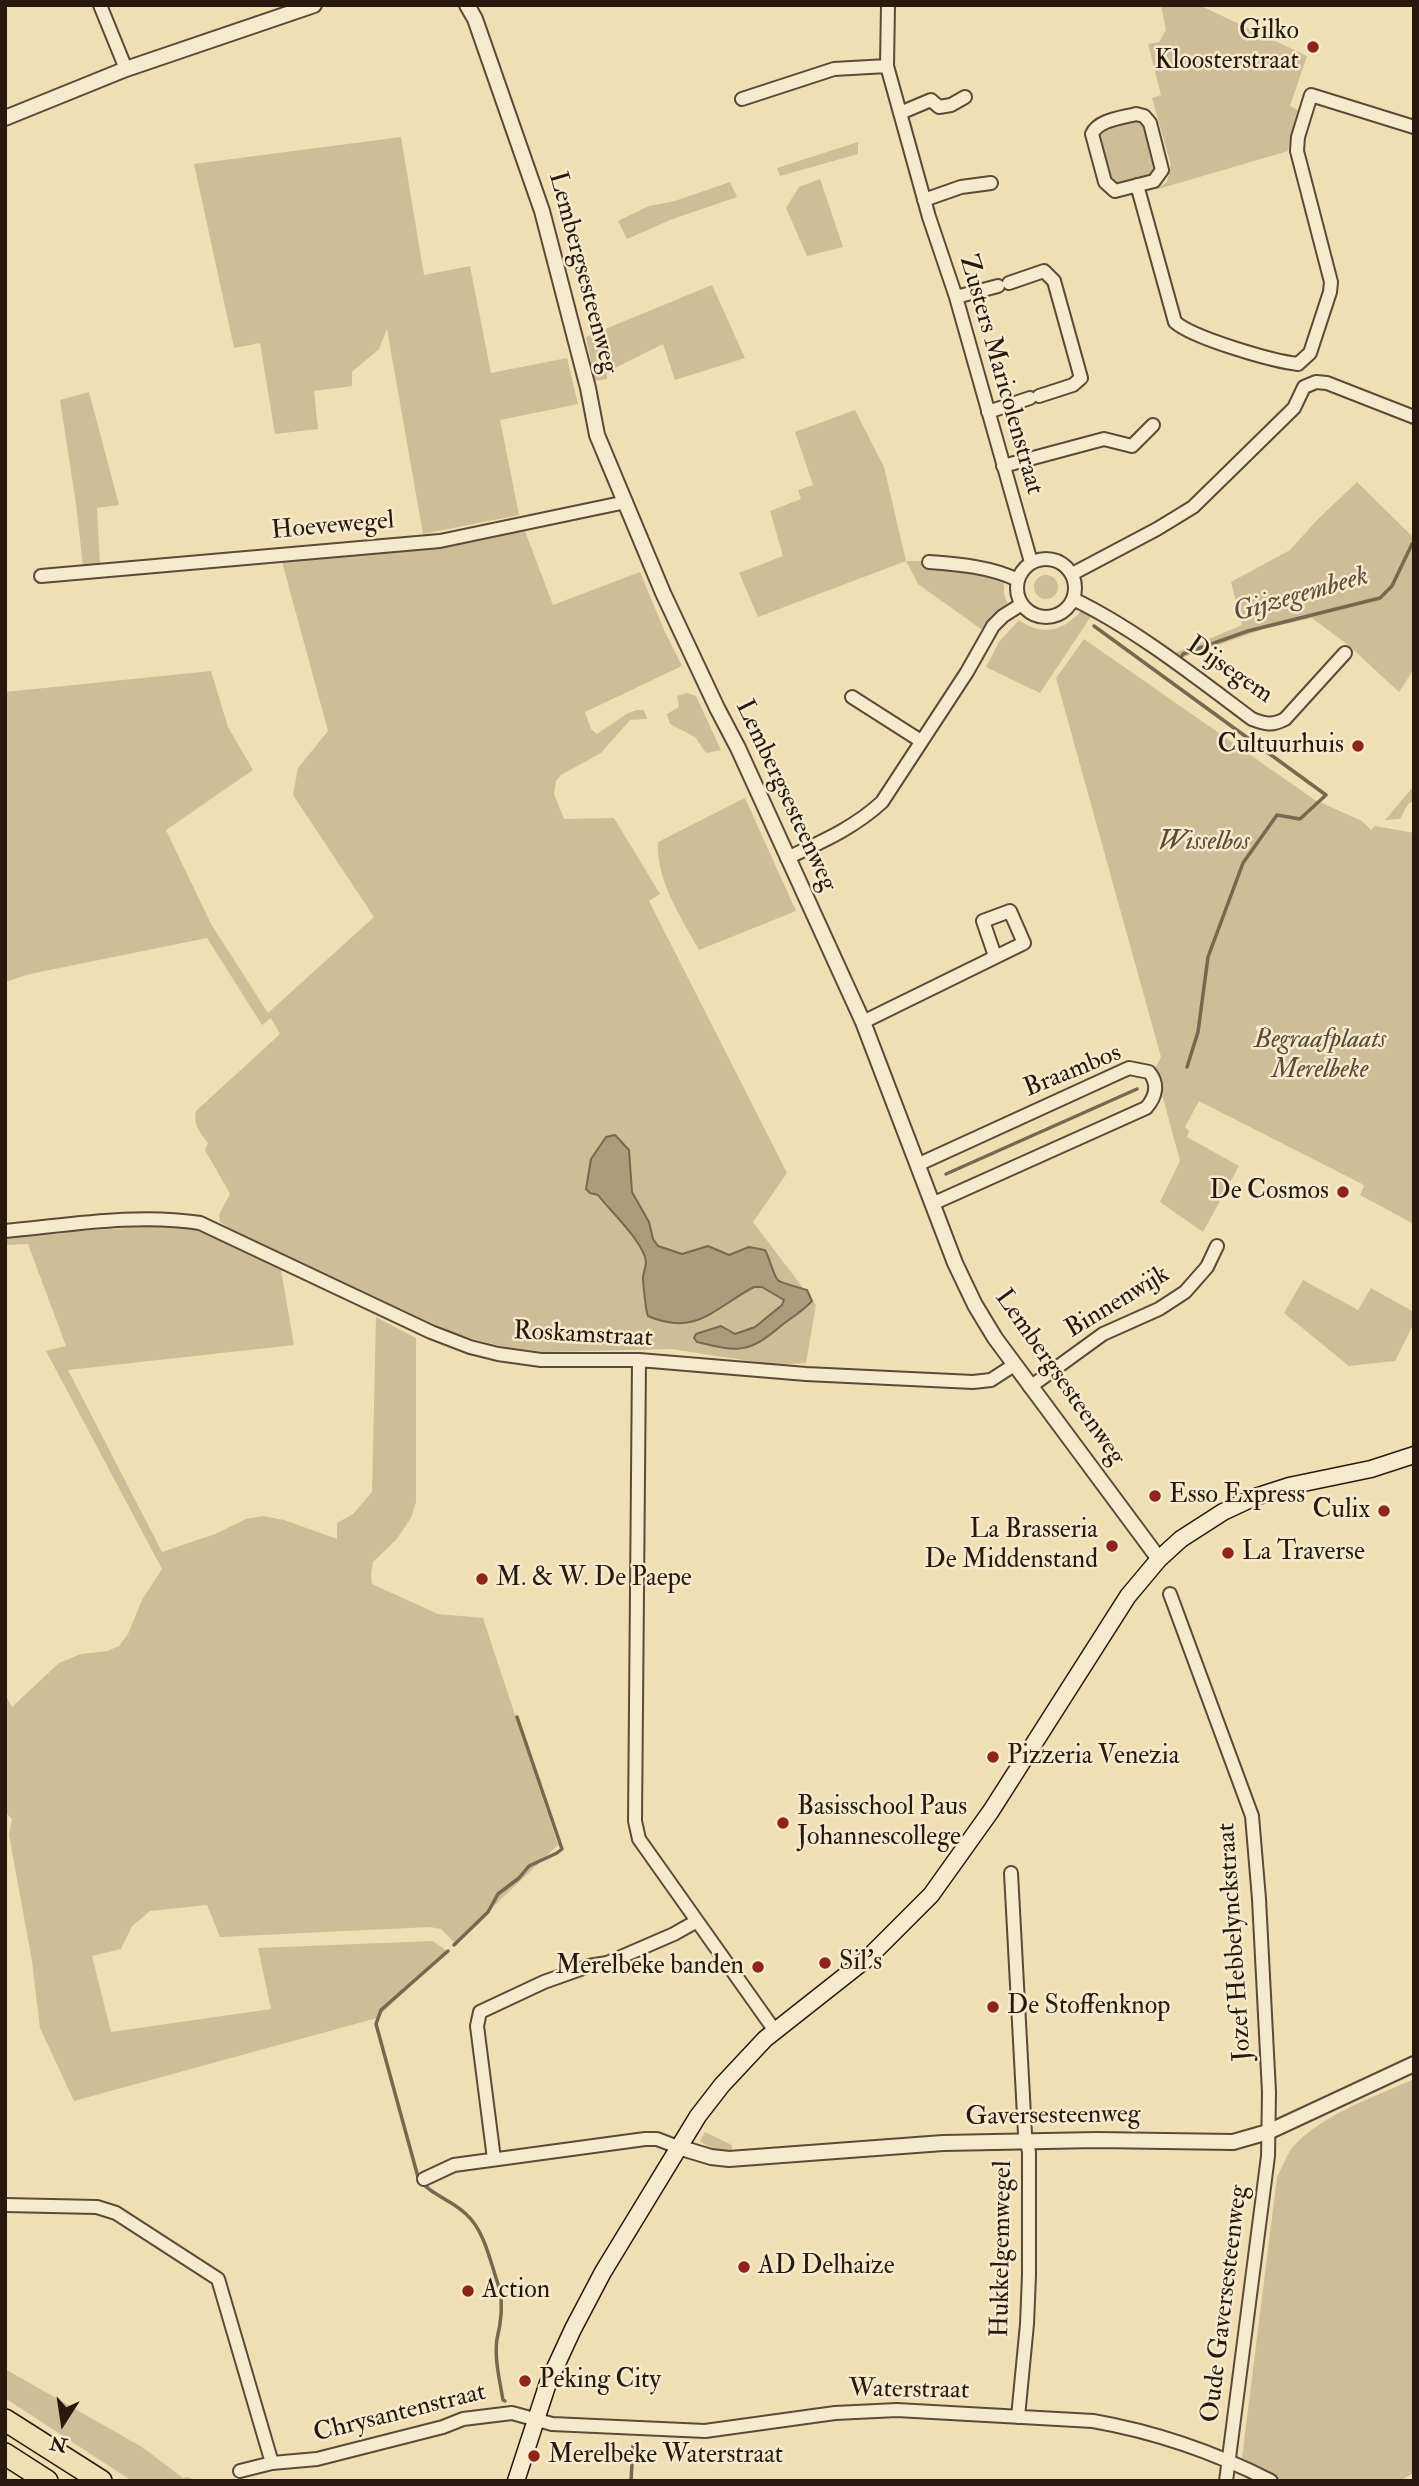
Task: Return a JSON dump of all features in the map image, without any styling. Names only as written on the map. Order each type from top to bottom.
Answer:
[{"type":"highway","points":[[5,2420],[101,2481]]},
{"type":"highway","points":[[5,2455],[47,2481]]},
{"type":"main road","points":[[516,2481],[548,2383],[573,2329],[603,2272],[678,2147],[723,2085],[775,2031],[869,1957],[931,1895],[991,1811],[1128,1596],[1159,1559],[1181,1539],[1255,1497],[1289,1486],[1371,1469],[1414,1455]]},
{"type":"street","points":[[100,5],[126,69]]},
{"type":"street","points":[[5,118],[126,69],[314,5]]},
{"type":"street","name":"Lembergsesteenweg","points":[[467,5],[475,19],[531,174],[588,388],[597,435],[663,593],[738,748],[863,1022],[955,1263],[975,1305],[1014,1366],[1159,1559]]},
{"type":"street","name":"Zusters Maricolenstraat","points":[[888,5],[887,66],[1031,562]]},
{"type":"street","points":[[742,99],[834,69],[887,66]]},
{"type":"street","points":[[1298,364],[1310,353],[1331,282],[1297,151],[1298,137],[1311,95],[1414,127]]},
{"type":"street","points":[[900,113],[931,100],[939,107],[951,105],[965,97]]},
{"type":"street","points":[[1136,114],[1148,119],[1162,170],[1158,179],[1137,185],[1115,191],[1107,186],[1093,139],[1097,126],[1136,114]]},
{"type":"street","points":[[924,200],[961,187],[991,183]]},
{"type":"street","points":[[1137,185],[1175,322],[1191,332],[1276,360],[1298,364]]},
{"type":"street","points":[[956,297],[1044,271],[1054,281],[1081,377],[1073,385],[988,412]]},
{"type":"street","points":[[1072,573],[1165,525],[1193,507],[1294,408],[1304,387],[1298,364]]},
{"type":"street","points":[[1304,387],[1316,382],[1327,383],[1414,417]]},
{"type":"street","points":[[1003,466],[1104,439],[1132,446],[1153,425]]},
{"type":"street","name":"Hoevewegel","points":[[41,576],[440,541],[626,502]]},
{"type":"street","points":[[1055,560],[1072,573],[1075,591],[1073,599],[1065,610],[1057,615],[1036,615],[1022,604],[1017,592],[1018,580],[1031,562],[1055,560]]},
{"type":"street","points":[[929,562],[959,564],[1008,575],[1018,580]]},
{"type":"street","name":"Dijsegem","points":[[1073,599],[1095,610],[1176,663],[1252,719],[1263,723],[1274,725],[1285,719],[1345,653]]},
{"type":"street","points":[[787,858],[844,831],[866,817],[882,802],[967,672],[993,626],[1022,604]]},
{"type":"street","points":[[852,697],[921,741]]},
{"type":"street","points":[[863,1022],[995,956]]},
{"type":"street","name":"Braambos","points":[[917,1165],[1129,1068],[1149,1072],[1154,1081],[1156,1092],[1146,1108],[932,1204]]},
{"type":"street","name":"Roskamstraat","points":[[5,1231],[115,1221],[178,1220],[201,1223],[416,1326],[470,1347],[541,1360],[639,1360],[806,1374],[973,1382],[990,1380],[1014,1366]]},
{"type":"street","name":"Binnenwijk","points":[[1030,1387],[1103,1334],[1158,1309],[1185,1292],[1207,1267],[1217,1246]]},
{"type":"street","points":[[639,1360],[635,1821],[639,1839],[775,2031]]},
{"type":"street","name":"Jozef Hebbelynckstraat","points":[[1170,1594],[1252,1816],[1266,2033],[1268,2132]]},
{"type":"street","name":"Hukkelgemwegel","points":[[1011,1873],[1029,2152],[1027,2324],[1017,2417]]},
{"type":"street","points":[[494,2159],[477,2026],[480,2012],[544,1982],[589,1966],[607,1963],[697,1921]]},
{"type":"street","name":"Gaversesteenweg","points":[[678,2147],[710,2157],[729,2159],[859,2148],[1027,2141],[1233,2142],[1268,2132],[1414,2064]]},
{"type":"street","name":"Oude Gaversesteenweg","points":[[1226,2481],[1268,2156],[1268,2132]]},
{"type":"street","points":[[424,2179],[454,2165],[645,2139],[657,2139],[678,2147]]},
{"type":"street","points":[[5,2205],[97,2207],[116,2213],[218,2279],[272,2463]]},
{"type":"street","name":"Waterstraat","points":[[537,2420],[557,2425],[705,2431],[835,2413],[897,2410],[1093,2421],[1157,2435],[1229,2459],[1271,2481]]},
{"type":"street","name":"Chrysantenstraat","points":[[240,2471],[272,2463],[317,2459],[443,2427],[463,2419],[496,2413],[525,2414],[537,2420]]},
{"type":"green space","points":[[1161,5],[1199,5],[1307,56],[1290,106],[1298,110],[1288,151],[1155,190],[1167,182],[1171,165],[1152,98],[1161,95],[1148,44],[1159,42],[1166,30]]},
{"type":"green space","points":[[1140,120],[1145,125],[1157,168],[1150,176],[1115,184],[1110,179],[1098,134],[1103,129]]},
{"type":"green space","points":[[401,137],[424,275],[470,266],[491,373],[567,358],[578,404],[500,420],[519,515],[423,534],[387,329],[379,349],[352,372],[352,386],[314,391],[318,429],[275,434],[260,343],[234,348],[194,164]]},
{"type":"green space","points":[[858,142],[858,154],[780,176],[777,168]]},
{"type":"green space","points":[[820,179],[843,247],[807,256],[786,208],[799,187]]},
{"type":"green space","points":[[730,182],[737,197],[670,220],[627,239],[618,221],[649,206],[675,201]]},
{"type":"green space","points":[[712,285],[745,358],[675,380],[663,344],[607,372],[607,379],[595,381],[586,337]]},
{"type":"green space","points":[[89,392],[119,505],[97,508],[100,564],[83,566],[60,400]]},
{"type":"green space","points":[[855,410],[884,467],[906,561],[758,617],[739,573],[783,556],[770,511],[801,499],[798,490],[813,485],[795,432]]},
{"type":"green space","points":[[1357,482],[1414,538],[1414,669],[1399,692],[1348,645],[1312,618],[1264,629],[1181,658],[1175,653],[1242,625],[1231,582],[1290,550]]},
{"type":"green space","points":[[523,526],[553,605],[640,572],[682,666],[585,712],[591,729],[597,734],[636,710],[644,710],[647,719],[630,720],[601,753],[561,775],[556,781],[554,794],[564,819],[614,818],[660,894],[649,901],[787,1173],[753,1222],[816,1305],[806,1363],[776,1365],[671,1349],[544,1352],[501,1346],[455,1334],[220,1222],[219,1215],[230,1194],[205,1150],[208,1143],[196,1124],[196,1111],[280,1034],[271,1018],[262,1025],[207,938],[30,974],[5,982],[5,692],[211,671],[228,727],[253,770],[166,830],[211,924],[268,1013],[374,917],[293,795],[298,768],[328,731],[281,558]]},
{"type":"green space","points":[[906,561],[922,561],[929,570],[963,570],[1004,580],[1004,594],[1008,605],[981,629],[918,584]]},
{"type":"green space","points":[[1046,575],[1057,582],[1058,587],[1051,598],[1046,599],[1035,592],[1034,587],[1041,576]]},
{"type":"green space","points":[[1081,611],[1092,615],[1040,693],[986,667],[999,642],[1019,620],[1036,629],[1052,629],[1067,623]]},
{"type":"green space","points":[[1084,639],[1315,800],[1362,821],[1371,830],[1375,826],[1414,833],[1414,1224],[1360,1195],[1364,1186],[1362,1184],[1199,1101],[1185,1127],[1189,1131],[1187,1137],[1239,1166],[1203,1232],[1160,1202],[1180,1161],[1155,1068],[1161,1057],[1056,678]]},
{"type":"green space","points":[[687,693],[696,696],[721,750],[706,753],[695,737],[670,724],[667,714],[679,707],[677,696]]},
{"type":"green space","points":[[1414,786],[1414,801],[1408,804],[1400,819],[1385,820]]},
{"type":"green space","points":[[745,798],[796,911],[699,950],[665,885],[658,856],[658,842]]},
{"type":"green space","points":[[157,1226],[192,1228],[281,1270],[294,1345],[68,1370],[162,1552],[215,1534],[246,1519],[263,1516],[284,1520],[337,1539],[337,1523],[353,1514],[372,1492],[376,1317],[416,1338],[416,1502],[411,1518],[396,1540],[373,1562],[372,1584],[438,1614],[483,1618],[558,1845],[455,1943],[441,1929],[430,1927],[220,1937],[207,1905],[150,1911],[132,1926],[121,1949],[92,1956],[111,2032],[271,2009],[258,1948],[433,1941],[447,1951],[377,2018],[74,2101],[40,2028],[32,1961],[9,1835],[12,1819],[5,1812],[5,1694],[12,1707],[59,1663],[81,1654],[107,1651],[119,1646],[128,1634],[142,1600],[162,1569],[46,1351],[66,1346],[28,1244],[5,1245],[5,1236]]},
{"type":"green space","points":[[1303,1280],[1358,1310],[1371,1288],[1414,1312],[1414,1323],[1395,1361],[1349,1366],[1284,1313]]},
{"type":"green space","points":[[1414,2079],[1414,2473],[1399,2481],[1284,2481],[1242,2458],[1277,2177],[1292,2148],[1317,2126],[1349,2108]]},
{"type":"green space","points":[[705,2132],[732,2145],[732,2151],[715,2149],[704,2144],[700,2141]]},
{"type":"green space","points":[[5,2369],[142,2447],[183,2478],[196,2481],[132,2481],[5,2398]]},
{"type":"shaded area","points":[[615,1135],[629,1150],[632,1192],[649,1222],[653,1239],[658,1246],[682,1254],[708,1246],[729,1255],[749,1247],[765,1250],[777,1279],[807,1290],[812,1301],[760,1341],[751,1346],[733,1349],[697,1342],[694,1338],[696,1334],[721,1326],[735,1334],[755,1327],[782,1305],[784,1300],[762,1287],[754,1287],[716,1311],[692,1322],[665,1322],[648,1316],[643,1281],[646,1262],[644,1254],[633,1236],[598,1195],[586,1189],[591,1159],[606,1137]]},
{"type":"waterway","name":"Gijzegembeek","points":[[1179,661],[1183,654],[1248,631],[1380,598],[1392,586],[1412,544]]},
{"type":"waterway","points":[[1094,626],[1326,795],[1300,819],[1277,815],[1243,863],[1208,957],[1198,1032],[1187,1067]]},
{"type":"waterway","points":[[946,1174],[1137,1089]]},
{"type":"waterway","points":[[454,1945],[488,1912],[498,1894],[519,1878],[529,1866],[562,1849],[517,1717]]},
{"type":"waterway","points":[[448,1951],[381,2010],[376,2024],[418,2177],[428,2188],[454,2204],[473,2221],[487,2250],[501,2296],[496,2354],[505,2401]]},
{"type":"waterway","points":[[631,2481],[633,2446]]},
{"type":"place","name":"Gilko Kloosterstraat","points":[[1313,47]]},
{"type":"place","name":"Cultuurhuis","points":[[1358,746]]},
{"type":"place","name":"De Cosmos","points":[[1343,1192]]},
{"type":"place","name":"Esso Express","points":[[1155,1496]]},
{"type":"place","name":"Culix","points":[[1384,1511]]},
{"type":"place","name":"La Brasseria De Middenstand","points":[[1112,1546]]},
{"type":"place","name":"La Traverse","points":[[1228,1553]]},
{"type":"place","name":"M. & W. De Paepe","points":[[482,1579]]},
{"type":"place","name":"Pizzeria Venezia","points":[[993,1757]]},
{"type":"place","name":"Basisschool Paus Johannescollege","points":[[783,1823]]},
{"type":"place","name":"Sil's","points":[[825,1963]]},
{"type":"place","name":"Merelbeke banden","points":[[758,1967]]},
{"type":"place","name":"De Stoffenknop","points":[[993,2007]]},
{"type":"place","name":"AD Delhaize","points":[[744,2267]]},
{"type":"place","name":"Action","points":[[468,2291]]},
{"type":"place","name":"Peking City","points":[[525,2381]]},
{"type":"place","name":"Merelbeke Waterstraat","points":[[534,2456]]},
{"type":"park label","name":"Wisselbos","points":[[1204,843]]},
{"type":"park label","name":"Begraafplaats Merelbeke","points":[[1320,1056]]}]
